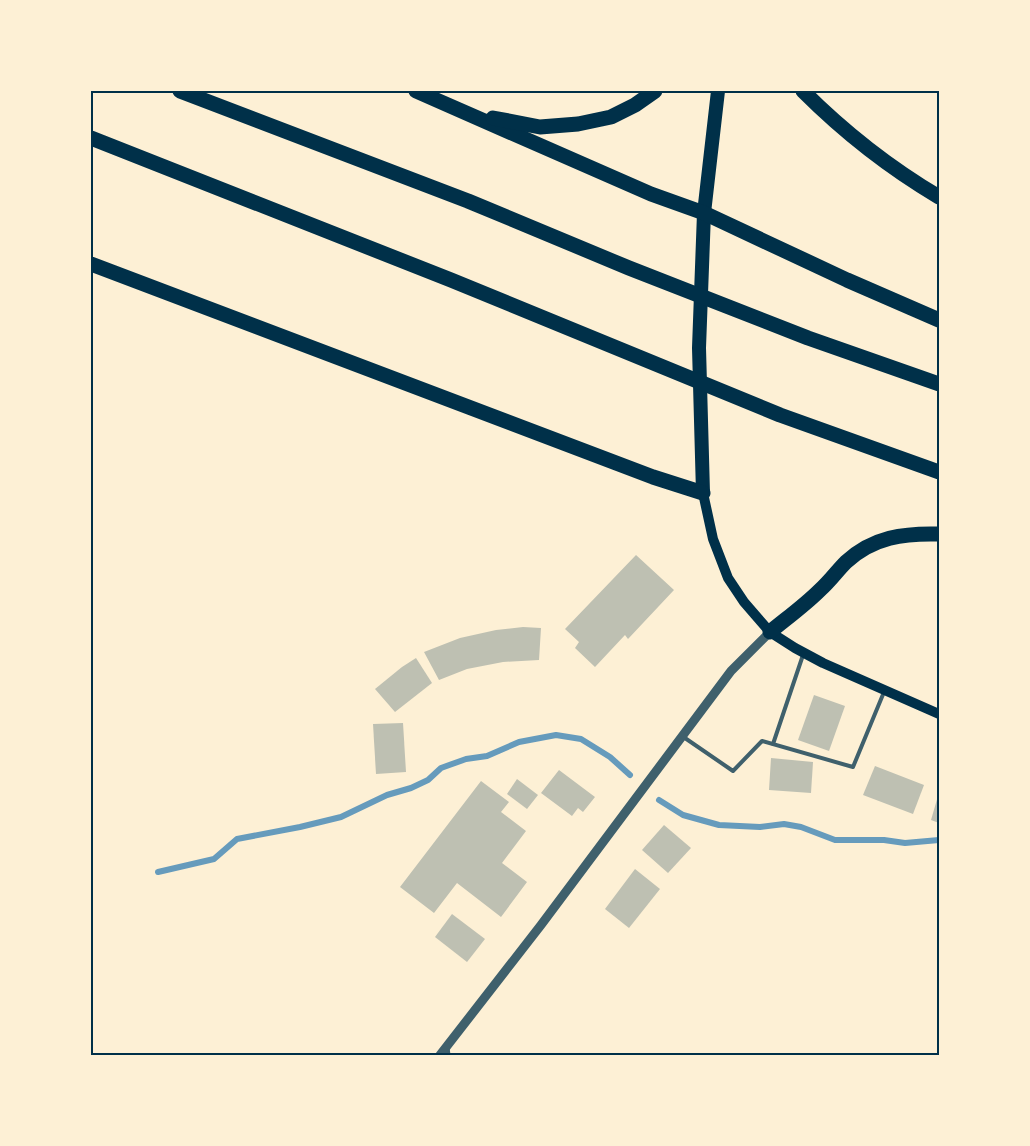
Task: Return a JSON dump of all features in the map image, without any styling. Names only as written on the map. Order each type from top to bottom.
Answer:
[{"type":"highway","points":[[180,91],[468,202],[628,268],[808,338],[939,384]]},
{"type":"highway","points":[[416,91],[651,194],[704,213],[847,280],[939,320]]},
{"type":"highway","points":[[468,113],[540,127],[578,124],[611,117],[635,105],[655,91]]},
{"type":"highway","points":[[91,264],[653,477],[703,493],[699,348],[704,213],[718,91]]},
{"type":"highway","points":[[803,91],[825,113],[871,150],[921,186],[939,196]]},
{"type":"highway","points":[[91,138],[451,280],[780,415],[939,472]]},
{"type":"highway","points":[[770,632],[820,590],[846,562],[864,547],[893,536],[939,534]]},
{"type":"main road","points":[[703,493],[714,539],[728,578],[744,602],[770,632],[803,652],[939,714]]},
{"type":"street","points":[[440,1055],[448,1051],[731,671],[770,632]]},
{"type":"lane","points":[[773,744],[803,652]]},
{"type":"lane","points":[[682,736],[733,771],[762,741],[853,767],[884,690]]},
{"type":"building","points":[[636,555],[674,590],[628,639],[625,635],[595,667],[575,648],[579,642],[565,629]]},
{"type":"building","points":[[523,627],[541,628],[539,660],[503,662],[467,669],[439,680],[424,652],[460,638],[496,630]]},
{"type":"building","points":[[416,658],[432,683],[395,712],[375,689]]},
{"type":"building","points":[[814,695],[845,706],[829,751],[798,740]]},
{"type":"building","points":[[403,723],[406,772],[376,774],[373,724]]},
{"type":"building","points":[[771,758],[813,762],[811,793],[769,790]]},
{"type":"building","points":[[875,766],[924,785],[913,814],[863,795]]},
{"type":"building","points":[[559,770],[595,797],[583,812],[578,808],[572,816],[541,793]]},
{"type":"building","points":[[517,779],[538,795],[527,809],[507,794]]},
{"type":"building","points":[[481,781],[509,802],[501,812],[526,831],[502,863],[527,882],[501,917],[457,883],[434,913],[400,887]]},
{"type":"building","points":[[939,796],[939,823],[931,820]]},
{"type":"building","points":[[664,825],[691,848],[668,873],[642,850]]},
{"type":"building","points":[[635,869],[660,889],[629,928],[605,909]]},
{"type":"building","points":[[452,914],[485,939],[467,962],[435,937]]},
{"type":"waterway","points":[[158,872],[214,859],[237,839],[341,817],[387,795],[411,788],[428,780],[441,768],[466,759],[487,756],[519,742],[556,735],[581,739],[610,757],[630,775]]},
{"type":"waterway","points":[[659,800],[683,815],[719,825],[760,827],[784,824],[801,827],[835,840],[884,840],[905,843],[939,840]]}]
